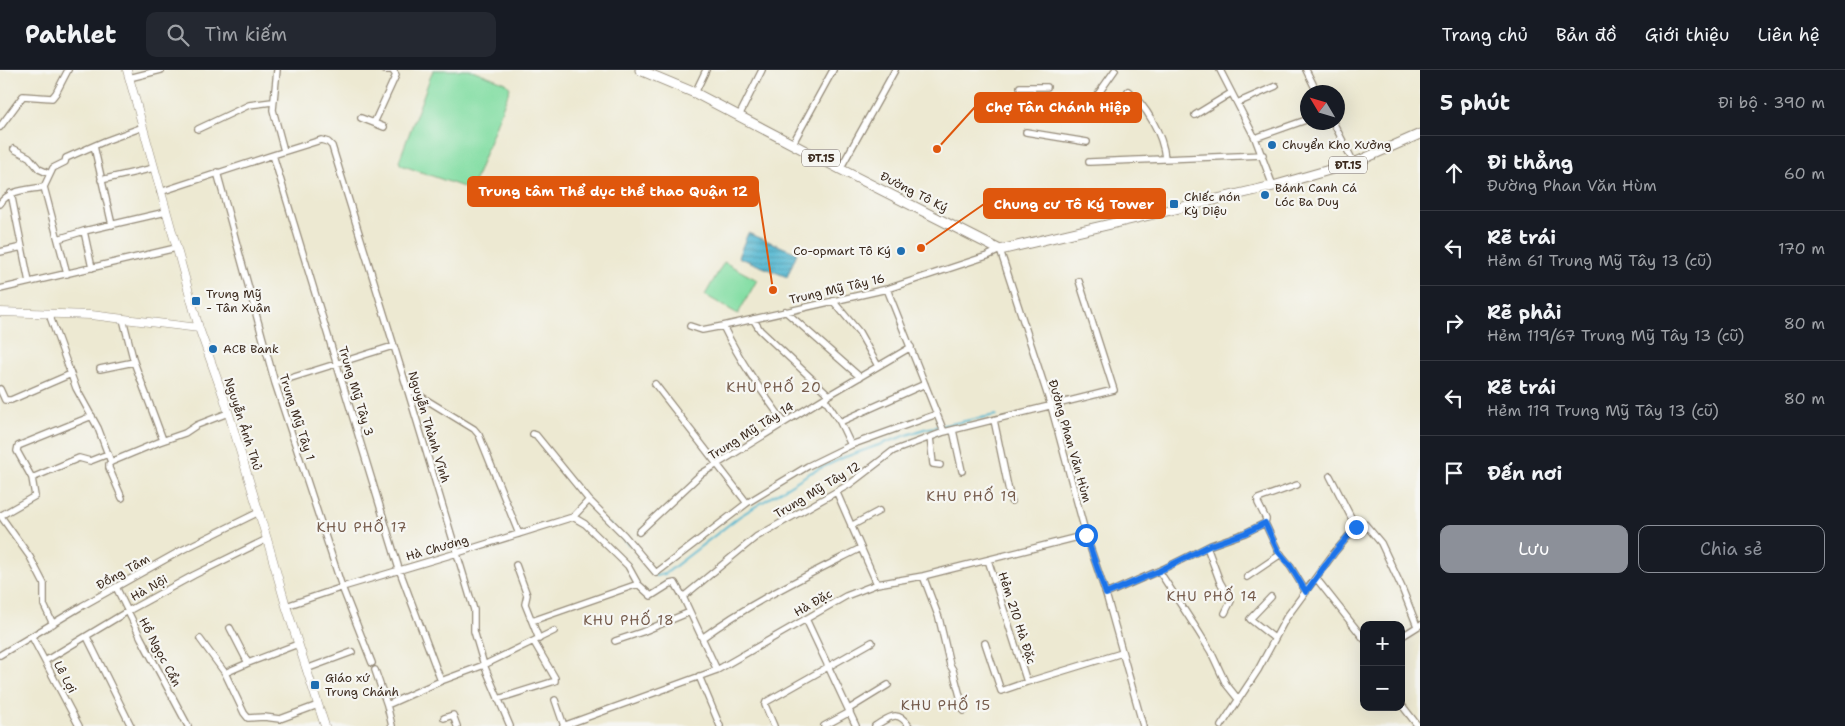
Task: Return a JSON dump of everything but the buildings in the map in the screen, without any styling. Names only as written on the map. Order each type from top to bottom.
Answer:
[{"type":"main road","name":"Đường Tô Ký","points":[[640,70],[695,93],[1000,250]]},
{"type":"main road","name":"Nguyễn Ảnh Thủ","points":[[128,74],[199,328],[228,413],[286,606],[325,726]]},
{"type":"main road","name":"ĐT.15","points":[[1000,250],[1273,186],[1354,163],[1420,134]]},
{"type":"main road","points":[[0,312],[91,315],[199,328]]},
{"type":"street","points":[[0,126],[23,96],[52,98],[68,70]]},
{"type":"street","points":[[128,74],[161,70]]},
{"type":"street","points":[[160,192],[284,151],[272,110],[277,70]]},
{"type":"street","points":[[374,123],[396,75],[394,70],[385,70]]},
{"type":"street","points":[[695,93],[706,70]]},
{"type":"street","points":[[738,116],[762,70]]},
{"type":"street","points":[[793,143],[833,70]]},
{"type":"street","points":[[840,169],[895,70]]},
{"type":"street","points":[[1096,97],[1115,70]]},
{"type":"street","points":[[1220,70],[1263,155],[1273,186]]},
{"type":"street","points":[[1306,70],[1314,85]]},
{"type":"street","points":[[1237,103],[1276,86]]},
{"type":"street","points":[[1020,87],[1047,87]]},
{"type":"street","points":[[1128,91],[1140,102],[1161,137],[1165,158]]},
{"type":"street","points":[[1195,115],[1232,93]]},
{"type":"street","points":[[198,129],[248,105],[272,102]]},
{"type":"street","points":[[361,118],[384,127]]},
{"type":"street","points":[[1255,138],[1300,122]]},
{"type":"street","points":[[67,274],[44,187],[53,168],[65,162],[66,158],[143,127]]},
{"type":"street","points":[[1337,130],[1354,163]]},
{"type":"street","points":[[1026,132],[1087,142]]},
{"type":"street","name":"Nguyễn Thành Vĩnh","points":[[284,151],[322,140],[332,146],[474,610],[474,631],[484,665],[510,726]]},
{"type":"street","points":[[94,146],[112,225]]},
{"type":"street","points":[[14,148],[29,157],[39,169],[50,174]]},
{"type":"street","name":"Trung Mỹ Tây 3","points":[[273,155],[399,569],[441,681]]},
{"type":"street","points":[[1089,162],[1263,155]]},
{"type":"street","points":[[101,180],[154,168]]},
{"type":"street","name":"Trung Mỹ Tây 1","points":[[217,172],[275,383],[342,587],[373,666],[387,705],[392,726]]},
{"type":"street","points":[[1,200],[11,193],[44,187]]},
{"type":"street","points":[[11,193],[29,282]]},
{"type":"street","points":[[58,240],[84,231],[166,212]]},
{"type":"street","points":[[84,231],[92,268]]},
{"type":"street","points":[[0,252],[22,247]]},
{"type":"street","points":[[0,289],[176,248]]},
{"type":"street","name":"Trung Mỹ Tây 16","points":[[690,326],[702,330],[887,289],[1000,250]]},
{"type":"street","name":"Đường Phan Văn Hùm","points":[[1000,250],[1051,406],[1086,535],[1106,594],[1143,726]]},
{"type":"street","name":"Trung Mỹ Tây 12","points":[[684,597],[756,537],[837,492],[894,451],[944,430],[953,430],[1114,390],[1079,282]]},
{"type":"street","points":[[887,289],[944,430]]},
{"type":"street","points":[[833,301],[859,332],[878,366]]},
{"type":"street","points":[[785,311],[860,377]]},
{"type":"street","points":[[49,314],[76,388],[92,416],[112,462]]},
{"type":"street","points":[[123,319],[134,362],[163,440]]},
{"type":"street","points":[[753,319],[760,330],[826,396],[851,445]]},
{"type":"street","points":[[723,326],[736,353],[751,377],[784,422]]},
{"type":"street","points":[[275,383],[393,346]]},
{"type":"street","name":"Trung Mỹ Tây 14","points":[[639,532],[701,474],[826,396],[911,347]]},
{"type":"street","points":[[100,369],[134,362]]},
{"type":"street","points":[[0,389],[5,400],[11,400],[71,374]]},
{"type":"street","points":[[654,384],[747,503]]},
{"type":"street","points":[[840,422],[925,384]]},
{"type":"street","points":[[407,388],[474,429],[479,435],[519,534]]},
{"type":"street","points":[[122,498],[108,468],[109,464],[228,413]]},
{"type":"street","points":[[533,434],[536,435],[589,500],[624,535],[656,573],[747,503],[808,466],[851,445],[937,414]]},
{"type":"street","points":[[53,624],[44,605],[44,584],[30,556],[0,516],[36,496],[32,478],[17,451],[18,446],[92,416]]},
{"type":"street","points":[[994,420],[1011,501]]},
{"type":"street","points":[[953,430],[962,470]]},
{"type":"street","points":[[930,437],[932,464],[940,465]]},
{"type":"street","points":[[32,478],[79,458],[90,461],[108,454]]},
{"type":"street","points":[[1330,476],[1356,527]]},
{"type":"street","points":[[1297,485],[1258,499],[1258,503],[1266,519],[1265,523],[1281,554],[1306,592]]},
{"type":"street","points":[[837,492],[850,526],[877,584]]},
{"type":"street","name":"Hà Chương","points":[[286,606],[399,569],[573,517],[589,500]]},
{"type":"street","points":[[850,526],[879,511]]},
{"type":"street","name":"Đồng Tâm","points":[[0,655],[203,539],[259,512]]},
{"type":"street","points":[[573,517],[585,524],[628,566],[638,584],[651,596],[670,584],[675,583],[684,597],[717,670]]},
{"type":"street","points":[[1106,594],[1159,571],[1207,547],[1245,533],[1265,523]]},
{"type":"street","points":[[1221,726],[1258,670],[1286,618],[1334,553],[1356,527],[1364,524],[1381,543],[1402,588],[1418,625],[1405,633]]},
{"type":"street","name":"Hà Đặc","points":[[563,726],[717,670],[846,596],[877,584],[923,576],[1086,535]]},
{"type":"street","name":"Hà Nội","points":[[45,661],[128,611],[194,575],[267,539]]},
{"type":"street","points":[[1207,547],[1220,582],[1231,601],[1225,612]]},
{"type":"street","points":[[702,638],[724,622],[782,588],[860,548]]},
{"type":"street","points":[[1247,577],[1281,554]]},
{"type":"street","name":"Hẻm 210 Hà Đặc","points":[[988,560],[1026,682]]},
{"type":"street","points":[[498,699],[555,681],[536,640],[532,621],[525,604],[527,595],[516,566]]},
{"type":"street","points":[[1159,571],[1211,652],[1226,684],[1238,699]]},
{"type":"street","points":[[923,576],[939,618],[950,665],[964,710]]},
{"type":"street","points":[[1316,578],[1360,634]]},
{"type":"street","points":[[532,621],[638,584]]},
{"type":"street","name":"Hồ Ngọc Cẩn","points":[[116,588],[188,726]]},
{"type":"street","points":[[1271,597],[1250,619],[1274,638]]},
{"type":"street","points":[[615,641],[690,612]]},
{"type":"street","points":[[806,619],[856,726]]},
{"type":"street","points":[[230,628],[248,663]]},
{"type":"street","points":[[387,705],[441,681],[484,665],[554,632]]},
{"type":"street","name":"Lê Lợi","points":[[32,637],[80,726]]},
{"type":"street","points":[[87,637],[131,726]]},
{"type":"street","points":[[200,639],[225,673],[248,718],[280,719],[318,705]]},
{"type":"street","points":[[774,726],[765,705],[766,702],[872,642]]},
{"type":"street","points":[[985,643],[1001,691],[1122,653]]},
{"type":"street","points":[[225,673],[298,644]]},
{"type":"street","points":[[306,669],[352,652]]},
{"type":"street","points":[[699,676],[720,726]]},
{"type":"street","points":[[824,726],[888,685]]},
{"type":"street","points":[[555,700],[563,726]]},
{"type":"street","points":[[1405,709],[1418,726]]},
{"type":"street","points":[[444,718],[453,715],[457,726]]},
{"type":"street","points":[[875,726],[892,716],[898,715],[903,717],[909,726]]},
{"type":"green space","points":[[433,70],[472,70],[506,83],[510,88],[472,188],[469,189],[401,165],[399,161]]},
{"type":"green space","points":[[724,262],[757,280],[738,314],[705,295]]},
{"type":"water","points":[[748,233],[797,253],[787,277],[738,257]]},
{"type":"waterway","points":[[654,574],[656,576],[665,574],[740,516],[810,473],[845,457],[924,429],[996,415]]},
{"type":"waterway","points":[[564,474],[578,491]]},
{"type":"waterway","points":[[609,524],[628,544]]},
{"type":"place","name":"Chuyển Kho Xưởng","points":[[1272,145]]},
{"type":"place","name":"Chợ Tân Chánh Hiệp","points":[[937,149]]},
{"type":"place","name":"Bánh Canh Cá Lóc Ba Duy","points":[[1265,195]]},
{"type":"place","name":"Chiếc nón Kỳ Diệu","points":[[1174,204]]},
{"type":"place","name":"Chung cư Tô Ký Tower","points":[[921,248]]},
{"type":"place","name":"Co-opmart Tô Ký","points":[[901,251]]},
{"type":"place","name":"Trung tâm Thể dục thể thao Quận 12","points":[[773,290]]},
{"type":"place","name":"Trung Mỹ - Tân Xuân","points":[[196,301]]},
{"type":"place","name":"ACB Bank","points":[[213,349]]},
{"type":"place","name":"Giáo xứ Trung Chánh","points":[[315,685]]},
{"type":"district","name":"KHU PHỐ 20","points":[[774,387]]},
{"type":"district","name":"KHU PHỐ 19","points":[[972,496]]},
{"type":"district","name":"KHU PHỐ 17","points":[[362,527]]},
{"type":"district","name":"KHU PHỐ 14","points":[[1212,596]]},
{"type":"district","name":"KHU PHỐ 18","points":[[629,620]]},
{"type":"district","name":"KHU PHỐ 15","points":[[946,705]]},
{"type":"route","points":[[1086,535],[1106,594],[1159,571],[1211,545],[1245,533],[1265,523],[1278,551],[1289,564],[1306,592],[1334,553],[1356,527]]}]
